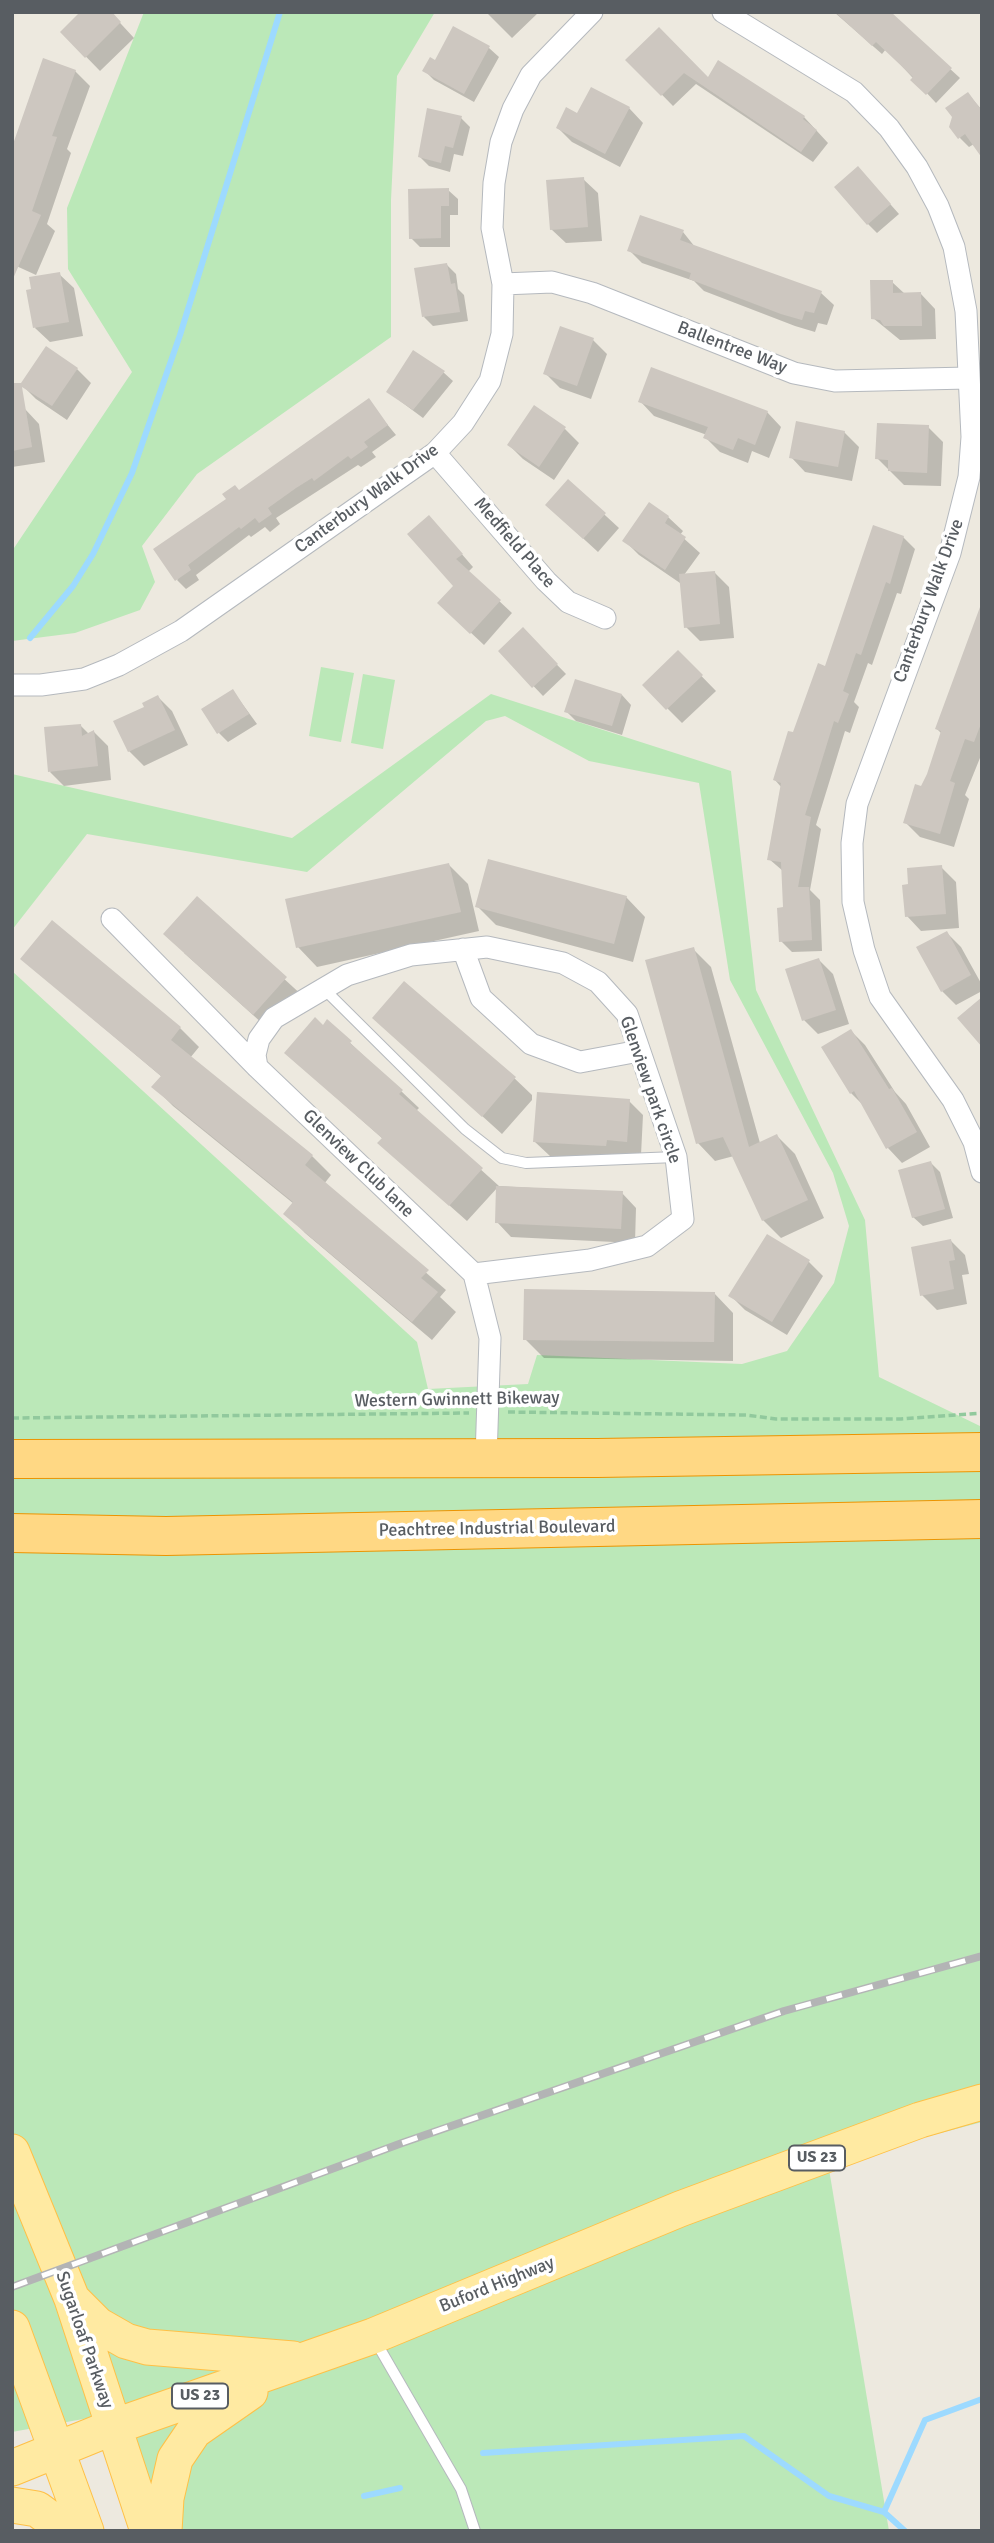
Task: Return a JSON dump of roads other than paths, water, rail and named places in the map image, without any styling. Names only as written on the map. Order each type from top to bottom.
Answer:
[{"type":"highway","points":[[12,1459],[486,1458],[982,1452]]},
{"type":"highway","name":"Peachtree Industrial Boulevard","points":[[13,1533],[180,1535],[982,1519]]},
{"type":"main road","name":"Buford Highway","points":[[12,2468],[113,2427],[373,2336],[680,2209],[920,2120],[982,2102]]},
{"type":"main road","name":"Sugarloaf Parkway","points":[[12,2152],[72,2299],[148,2531]]},
{"type":"main road","points":[[72,2299],[98,2325],[127,2341],[147,2347],[294,2363]]},
{"type":"main road","points":[[12,2328],[58,2448],[86,2531]]},
{"type":"main road","points":[[164,2531],[166,2498],[173,2468],[194,2431],[294,2363]]},
{"type":"main road","points":[[12,2505],[37,2509],[67,2531]]},
{"type":"street","name":"Canterbury Walk Drive","points":[[12,685],[41,685],[84,679],[119,665],[171,637],[436,453],[478,403],[490,381],[502,334],[503,284],[492,228],[494,183],[501,142],[513,109],[531,75],[592,12]]},
{"type":"street","name":"Canterbury Walk Drive","points":[[723,12],[855,92],[889,128],[917,167],[938,206],[954,247],[966,312],[972,437],[969,477],[950,553],[857,804],[852,866],[853,902],[864,950],[880,997],[953,1100],[974,1142],[982,1172]]},
{"type":"street","name":"Ballentree Way","points":[[503,284],[552,282],[579,289],[794,373],[835,381],[968,378]]},
{"type":"street","name":"Medfield Place","points":[[436,453],[546,581],[568,602],[605,618]]},
{"type":"street","name":"Glenview Club lane","points":[[113,919],[257,1067],[474,1274]]},
{"type":"street","name":"Glenview park circle","points":[[257,1067],[255,1055],[259,1039],[274,1018],[347,975],[411,955],[487,947],[563,963],[598,982],[627,1014],[676,1157],[683,1219],[647,1246],[590,1259],[474,1274]]},
{"type":"street","points":[[463,949],[481,998],[531,1044],[580,1062],[639,1051]]},
{"type":"street","points":[[474,1274],[490,1338],[486,1458]]},
{"type":"lane","points":[[324,989],[465,1129],[502,1158],[526,1163],[676,1157]]},
{"type":"lane","points":[[373,2336],[461,2489],[475,2531]]},
{"type":"waterway","points":[[30,638],[73,586],[93,554],[132,473],[180,335],[280,12]]},
{"type":"waterway","points":[[884,2512],[925,2420],[982,2399]]},
{"type":"waterway","points":[[483,2453],[744,2436],[829,2496],[884,2512],[905,2531]]},
{"type":"waterway","points":[[364,2496],[400,2488]]},
{"type":"railway","points":[[12,2287],[402,2143],[784,2011],[982,1956]]}]
